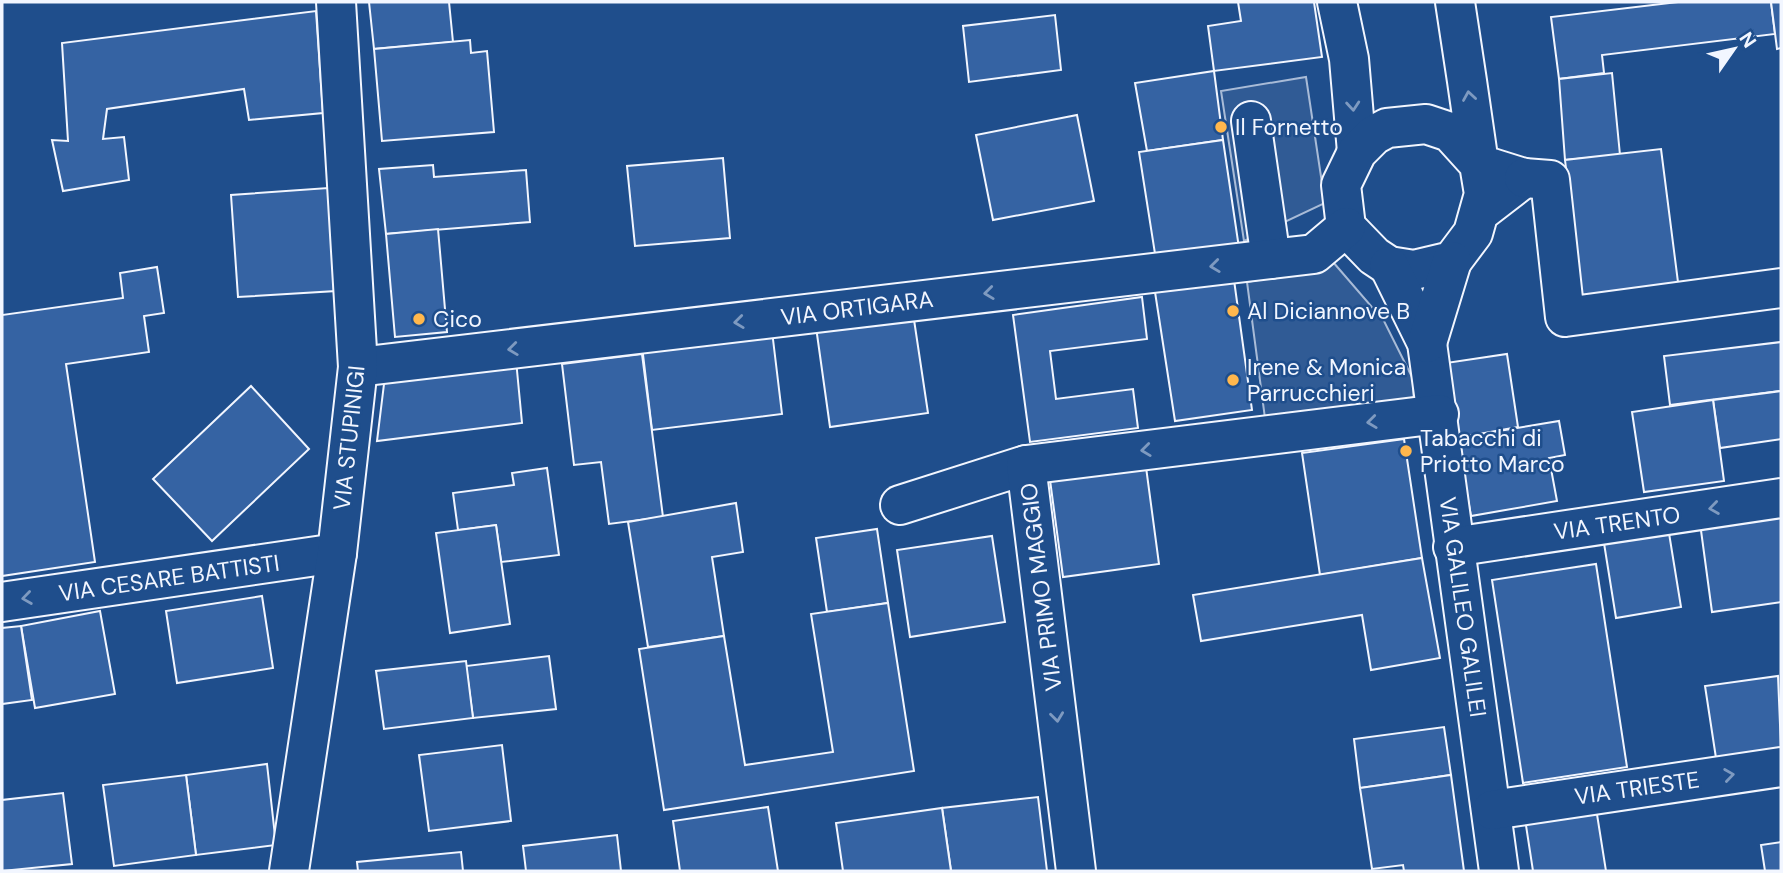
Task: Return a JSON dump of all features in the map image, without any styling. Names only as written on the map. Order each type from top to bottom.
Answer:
[{"type":"street","name":"VIA STUPINIGI","points":[[289,871],[337,553],[358,367],[336,2]]},
{"type":"street","points":[[1337,2],[1349,59],[1357,152]]},
{"type":"street","points":[[1455,2],[1479,164],[1484,194],[1480,212],[1473,233],[1452,261],[1414,270],[1389,266],[1374,256],[1346,227],[1342,185],[1357,152],[1374,135],[1387,128],[1426,124],[1450,132],[1479,164],[1524,178],[1550,180],[1565,317],[1781,288]]},
{"type":"street","points":[[1251,121],[1271,259]]},
{"type":"street","points":[[1480,212],[1524,178]]},
{"type":"street","name":"VIA ORTIGARA","points":[[358,367],[1314,254],[1346,227]]},
{"type":"street","name":"VIA GALILEO GALILEI","points":[[1427,343],[1452,261]]},
{"type":"street","name":"VIA GALILEO GALILEI","points":[[1389,266],[1427,343],[1439,414],[1453,547],[1499,871]]},
{"type":"street","name":"VIA PRIMO MAGGIO","points":[[1076,871],[1026,465],[1439,414]]},
{"type":"street","points":[[900,505],[1026,465]]},
{"type":"street","name":"VIA TRENTO","points":[[1453,547],[1781,498]]},
{"type":"street","name":"VIA CESARE BATTISTI","points":[[2,602],[337,553]]},
{"type":"street","name":"VIA TRIESTE","points":[[1492,810],[1781,767]]},
{"type":"shaded area","points":[[1306,77],[1325,203],[1244,241],[1221,91]]},
{"type":"shaded area","points":[[1333,262],[1384,321],[1413,379],[1414,408],[1266,426],[1247,282],[1319,270]]},
{"type":"building","points":[[369,2],[449,2],[453,42],[374,49]]},
{"type":"building","points":[[1238,2],[1314,2],[1322,57],[1214,71],[1208,26],[1241,21]]},
{"type":"building","points":[[1678,2],[1771,2],[1775,34],[1602,55],[1604,73],[1559,79],[1551,17]]},
{"type":"building","points":[[1771,2],[1781,2],[1781,48],[1777,49]]},
{"type":"building","points":[[316,11],[323,113],[249,120],[244,89],[107,109],[103,139],[124,137],[129,180],[63,191],[52,140],[68,141],[62,43]]},
{"type":"building","points":[[1055,15],[1061,70],[969,82],[963,26]]},
{"type":"building","points":[[470,40],[471,53],[487,51],[494,132],[382,141],[374,49]]},
{"type":"building","points":[[1214,71],[1223,140],[1147,151],[1135,83]]},
{"type":"building","points":[[1612,73],[1620,155],[1565,160],[1559,79]]},
{"type":"building","points":[[1077,115],[1094,201],[993,220],[976,135]]},
{"type":"building","points":[[1223,140],[1239,248],[1156,260],[1139,152]]},
{"type":"building","points":[[1661,149],[1679,290],[1582,302],[1565,160]]},
{"type":"building","points":[[723,158],[730,238],[635,246],[627,166]]},
{"type":"building","points":[[433,165],[434,177],[526,170],[530,222],[386,234],[379,169]]},
{"type":"building","points":[[328,188],[336,291],[238,297],[231,195]]},
{"type":"building","points":[[438,229],[447,332],[395,337],[386,234]]},
{"type":"building","points":[[157,267],[164,313],[144,316],[149,352],[66,364],[95,562],[2,576],[2,315],[123,298],[120,273]]},
{"type":"building","points":[[1234,280],[1252,410],[1175,421],[1155,292]]},
{"type":"building","points":[[1142,297],[1147,339],[1050,351],[1056,399],[1133,389],[1138,428],[1030,442],[1013,315]]},
{"type":"building","points":[[913,313],[928,413],[830,427],[816,327]]},
{"type":"building","points":[[772,331],[782,414],[652,430],[642,346]]},
{"type":"building","points":[[1781,342],[1781,391],[1670,405],[1664,356]]},
{"type":"building","points":[[642,354],[663,517],[609,524],[601,462],[574,465],[562,364]]},
{"type":"building","points":[[1507,354],[1518,427],[1457,438],[1446,363]]},
{"type":"building","points":[[516,360],[522,423],[377,441],[385,376]]},
{"type":"building","points":[[251,386],[309,449],[212,541],[153,479]]},
{"type":"building","points":[[1781,391],[1781,439],[1720,448],[1713,400]]},
{"type":"building","points":[[1713,400],[1724,481],[1644,492],[1632,412]]},
{"type":"building","points":[[1559,421],[1565,455],[1549,458],[1557,501],[1471,516],[1457,438]]},
{"type":"building","points":[[1404,439],[1422,558],[1320,575],[1302,453]]},
{"type":"building","points":[[1146,467],[1159,564],[1063,577],[1050,480]]},
{"type":"building","points":[[547,468],[559,555],[501,562],[496,525],[458,530],[453,493],[514,485],[512,473]]},
{"type":"building","points":[[736,503],[743,552],[712,557],[724,636],[648,647],[628,522]]},
{"type":"building","points":[[1781,513],[1781,602],[1712,612],[1700,523]]},
{"type":"building","points":[[496,525],[510,624],[450,633],[436,533]]},
{"type":"building","points":[[1668,527],[1681,607],[1616,618],[1603,537]]},
{"type":"building","points":[[877,529],[888,603],[827,612],[816,538]]},
{"type":"building","points":[[992,536],[1005,622],[910,637],[897,550]]},
{"type":"building","points":[[1422,558],[1440,658],[1371,670],[1362,615],[1201,641],[1193,595]]},
{"type":"building","points":[[1596,564],[1627,767],[1523,783],[1492,580]]},
{"type":"building","points":[[262,596],[273,668],[177,683],[166,611]]},
{"type":"building","points":[[888,603],[914,771],[664,810],[639,649],[724,636],[745,765],[833,752],[811,614]]},
{"type":"building","points":[[100,611],[115,694],[35,708],[21,626]]},
{"type":"building","points":[[21,626],[32,700],[2,704],[2,628]]},
{"type":"building","points":[[549,656],[556,709],[473,718],[466,666]]},
{"type":"building","points":[[466,661],[473,718],[384,729],[376,671]]},
{"type":"building","points":[[1778,676],[1781,749],[1716,758],[1705,686]]},
{"type":"building","points":[[1444,727],[1451,775],[1360,788],[1354,739]]},
{"type":"building","points":[[502,745],[511,821],[429,831],[419,755]]},
{"type":"building","points":[[267,764],[276,845],[196,855],[186,775]]},
{"type":"building","points":[[186,775],[196,855],[114,866],[103,785]]},
{"type":"building","points":[[1451,775],[1464,871],[1404,871],[1403,865],[1372,869],[1360,788]]},
{"type":"building","points":[[63,793],[72,864],[2,871],[2,800]]},
{"type":"building","points":[[1038,797],[1047,871],[951,871],[942,808]]},
{"type":"building","points":[[768,807],[778,871],[680,871],[673,821]]},
{"type":"building","points":[[942,808],[951,871],[843,871],[836,823]]},
{"type":"building","points":[[1596,808],[1606,871],[1533,871],[1525,819]]},
{"type":"building","points":[[617,835],[621,871],[526,871],[523,846]]},
{"type":"building","points":[[1781,842],[1781,871],[1765,871],[1761,845]]},
{"type":"building","points":[[461,852],[463,871],[358,871],[357,862]]},
{"type":"place","name":"Il Fornetto","points":[[1221,127]]},
{"type":"place","name":"Al Diciannove B","points":[[1233,311]]},
{"type":"place","name":"Cico","points":[[419,319]]},
{"type":"place","name":"Irene & Monica Parrucchieri","points":[[1233,380]]},
{"type":"place","name":"Tabacchi di Priotto Marco","points":[[1406,451]]}]
